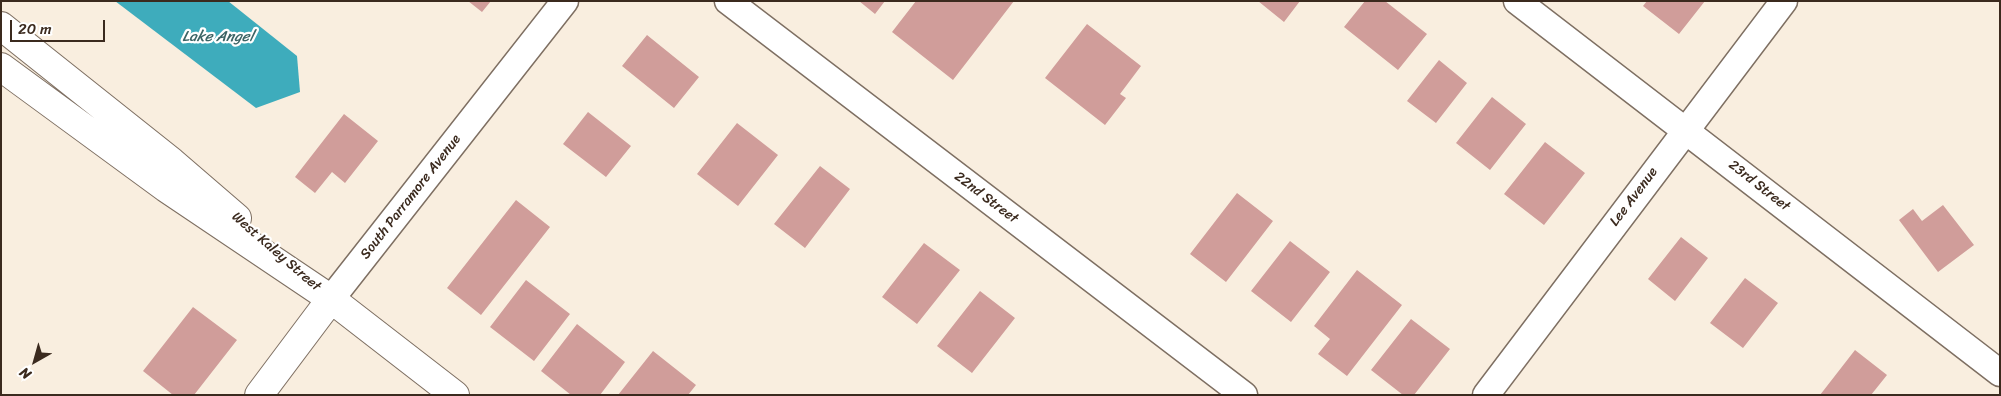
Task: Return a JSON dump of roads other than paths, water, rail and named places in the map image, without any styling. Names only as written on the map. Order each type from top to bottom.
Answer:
[{"type":"street","name":"South Parramore Avenue","points":[[259,395],[330,299],[565,1]]},
{"type":"street","name":"22nd Street","points":[[728,1],[1244,395]]},
{"type":"street","name":"23rd Street","points":[[1517,1],[1686,129],[2000,373]]},
{"type":"street","name":"Lee Avenue","points":[[1486,395],[1784,1]]},
{"type":"street","name":"West Kaley Street","points":[[1,26],[172,162],[330,299]]},
{"type":"street","name":"West Kaley Street","points":[[1,67],[166,188],[330,299]]},
{"type":"street","points":[[330,299],[455,395]]},
{"type":"water","name":"Lake Angel","points":[[115,1],[228,1],[297,56],[300,92],[256,108]]}]
